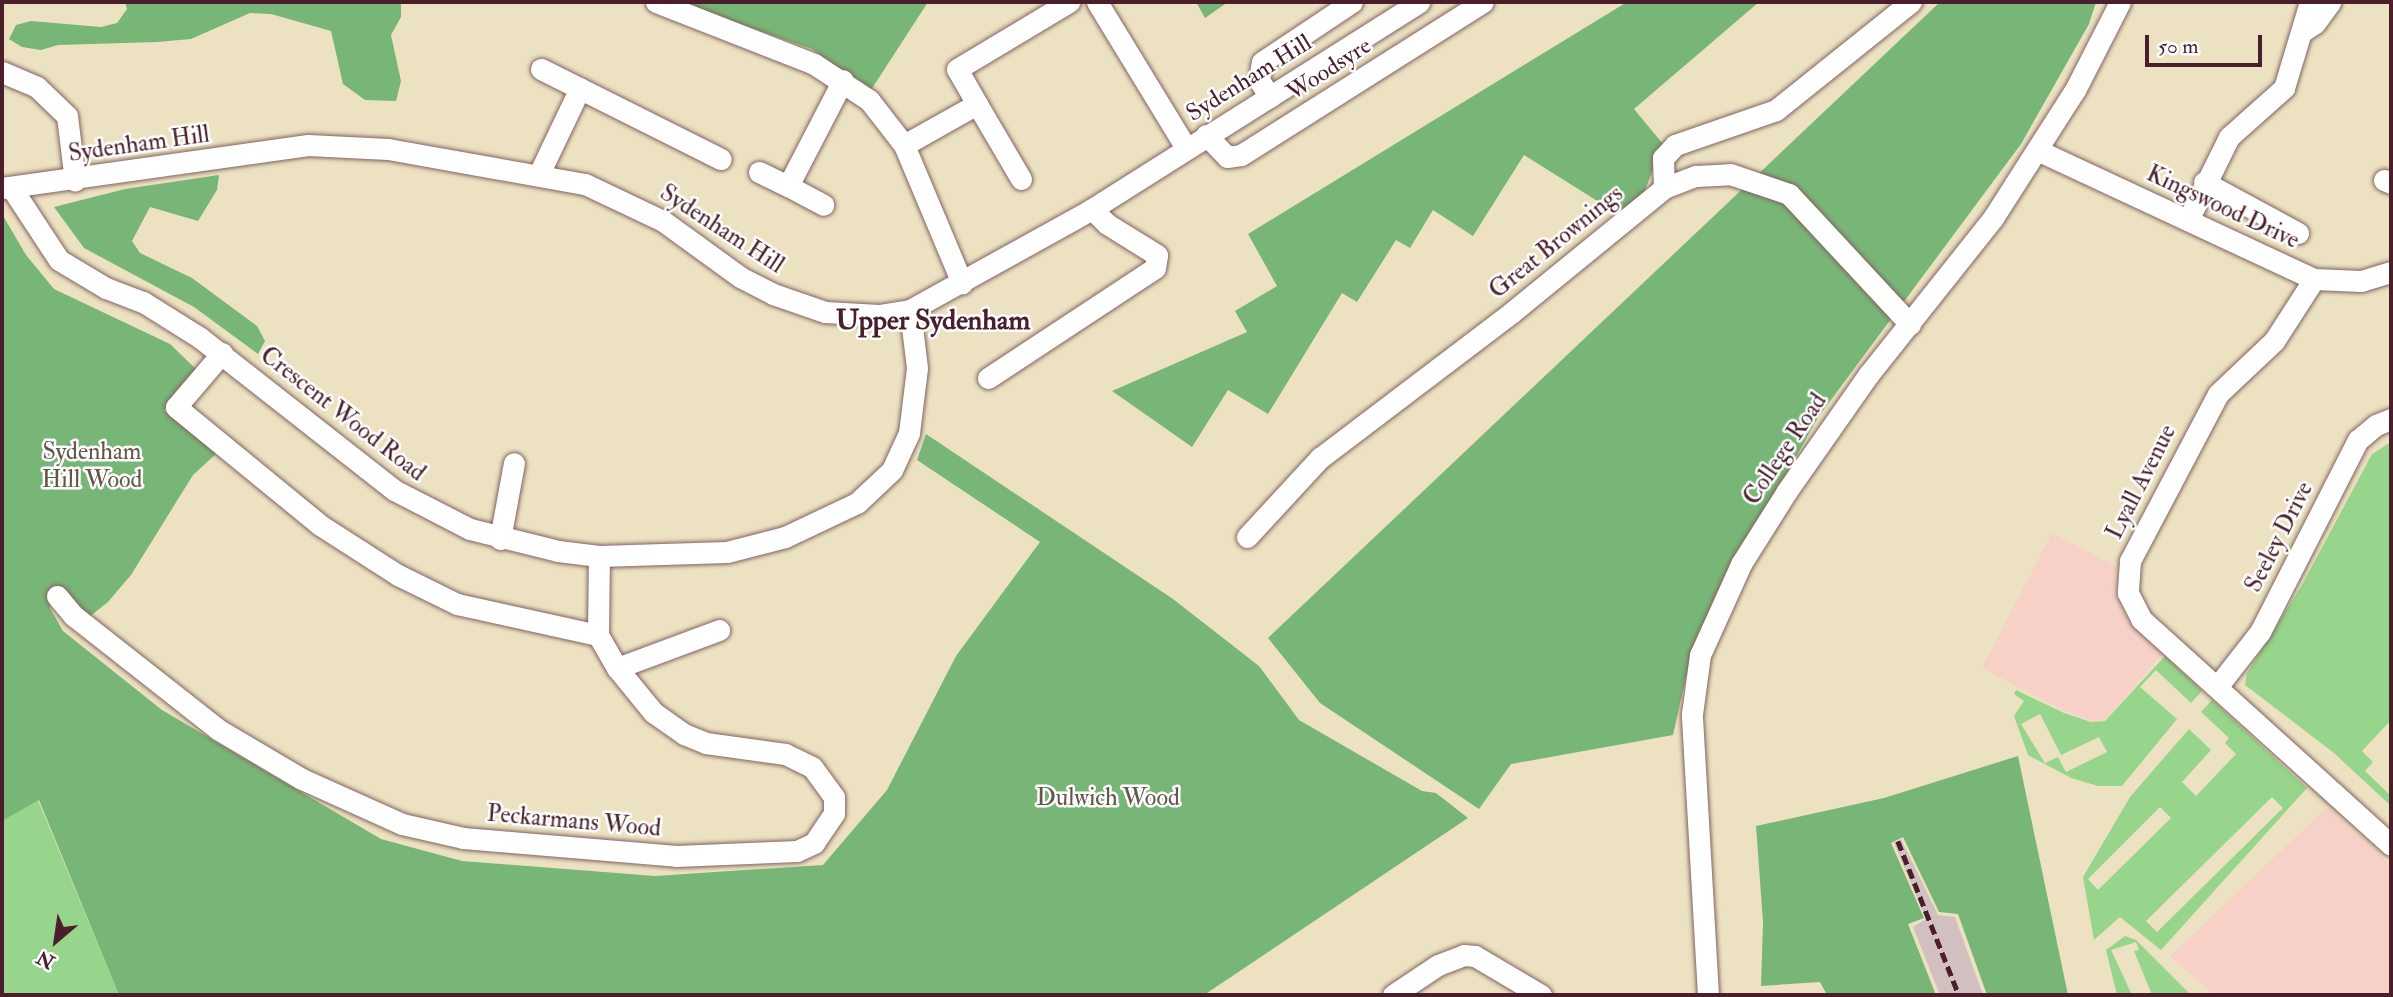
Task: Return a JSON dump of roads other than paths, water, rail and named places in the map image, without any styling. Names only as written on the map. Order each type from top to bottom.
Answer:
[{"type":"street","points":[[656,2],[814,64],[843,80],[869,100],[904,145],[962,283]]},
{"type":"street","points":[[1021,180],[957,69],[1069,2]]},
{"type":"street","points":[[1097,2],[1186,148]]},
{"type":"street","points":[[1270,97],[1259,80],[1262,62],[1352,2]]},
{"type":"street","name":"Sydenham Hill","points":[[6,188],[75,181],[308,145],[354,145],[539,174],[615,195],[663,221],[740,277],[798,305],[879,315],[910,310],[1092,209],[1419,2]]},
{"type":"street","name":"Woodsyre","points":[[1206,135],[1227,157],[1241,156],[1483,2]]},
{"type":"street","points":[[1664,188],[1663,158],[1675,145],[1776,110],[1910,2]]},
{"type":"street","name":"College Road","points":[[1708,995],[1692,725],[1700,655],[1750,548],[1828,430],[1910,324],[1953,274],[2037,150],[2101,45],[2120,2]]},
{"type":"street","points":[[2188,220],[2204,182],[2229,137],[2284,88],[2310,2]]},
{"type":"street","points":[[2303,31],[2315,23],[2330,2]]},
{"type":"street","points":[[541,69],[721,159]]},
{"type":"street","points":[[2,72],[37,87],[67,116],[75,181]]},
{"type":"street","points":[[788,186],[843,80]]},
{"type":"street","points":[[539,174],[580,88]]},
{"type":"street","points":[[904,145],[977,104]]},
{"type":"street","name":"Kingswood Drive","points":[[2037,150],[2314,279],[2361,281],[2391,272]]},
{"type":"street","points":[[759,172],[823,205]]},
{"type":"street","name":"Great Brownings","points":[[1247,537],[1320,458],[1511,313],[1664,188],[1696,176],[1730,174],[1789,194],[1910,324]]},
{"type":"street","points":[[2204,182],[2298,233]]},
{"type":"street","name":"Crescent Wood Road","points":[[6,188],[59,260],[106,288],[143,302],[222,353],[394,491],[428,511],[500,539],[599,556],[691,555],[761,544],[808,527],[876,488],[892,470],[913,417],[917,368],[910,310]]},
{"type":"street","points":[[988,377],[1154,268],[1157,255],[1092,209]]},
{"type":"street","name":"Lyall Avenue","points":[[2314,279],[2274,341],[2218,394],[2130,561],[2127,579],[2132,607],[2391,845]]},
{"type":"street","points":[[222,353],[176,407],[320,526],[398,575],[457,604],[598,635],[599,556]]},
{"type":"street","name":"Seeley Drive","points":[[2217,687],[2260,632],[2357,440],[2367,430],[2391,419]]},
{"type":"street","points":[[500,539],[514,463]]},
{"type":"street","name":"Peckarmans Wood","points":[[57,596],[74,616],[219,730],[302,779],[402,824],[463,838],[676,856],[797,851],[814,843],[834,813],[834,797],[812,767],[785,754],[706,743],[684,734],[653,712],[617,668],[598,635]]},
{"type":"street","points":[[617,668],[719,630]]},
{"type":"street","points":[[1393,995],[1438,965],[1464,955],[1475,956],[1541,995]]},
{"type":"railway","points":[[1898,841],[1959,995]]},
{"type":"district","name":"Upper Sydenham","points":[[933,321]]},
{"type":"park label","name":"Sydenham Hill Wood","points":[[92,466]]},
{"type":"park label","name":"Dulwich Wood","points":[[1108,798]]}]
